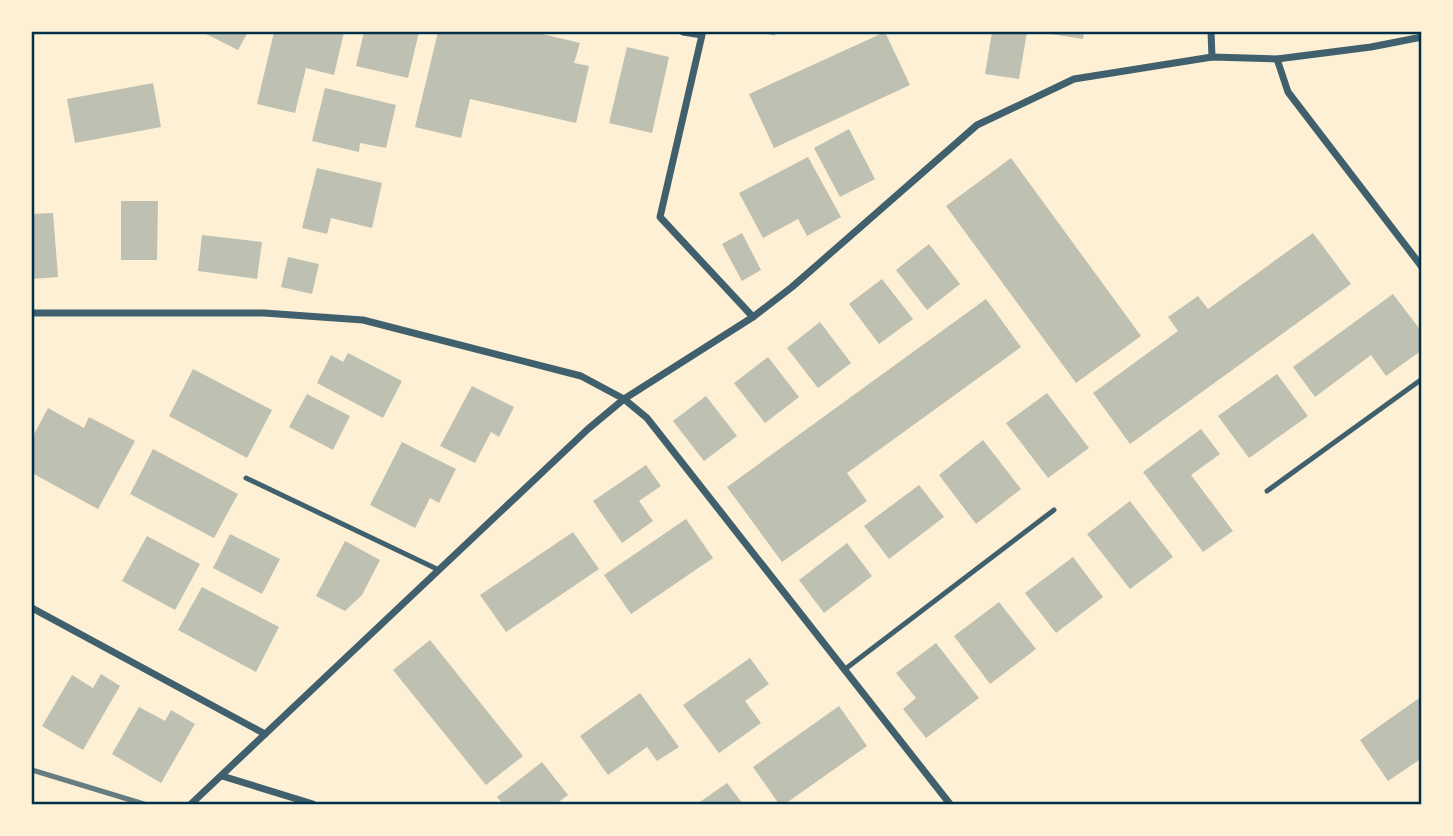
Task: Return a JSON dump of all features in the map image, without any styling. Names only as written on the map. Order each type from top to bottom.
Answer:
[{"type":"street","points":[[683,32],[702,36],[660,217],[753,317]]},
{"type":"street","points":[[1211,32],[1212,57]]},
{"type":"street","points":[[191,804],[588,429],[624,399],[753,317],[792,287],[977,125],[1074,79],[1212,57],[1277,59],[1371,47],[1422,37]]},
{"type":"street","points":[[1277,59],[1288,92],[1422,267]]},
{"type":"street","points":[[32,313],[264,313],[363,320],[581,376],[624,399],[647,418],[950,804]]},
{"type":"street","points":[[32,608],[265,734]]},
{"type":"street","points":[[222,775],[313,804]]},
{"type":"lane","points":[[1267,491],[1422,379]]},
{"type":"lane","points":[[246,478],[439,570]]},
{"type":"lane","points":[[844,670],[1054,510]]},
{"type":"building","points":[[202,32],[248,32],[238,50]]},
{"type":"building","points":[[274,32],[344,32],[334,75],[306,68],[295,113],[257,104]]},
{"type":"building","points":[[364,32],[419,32],[408,78],[356,66]]},
{"type":"building","points":[[438,32],[534,32],[580,43],[574,63],[589,66],[576,123],[470,99],[461,138],[415,127]]},
{"type":"building","points":[[759,32],[776,32],[775,36]]},
{"type":"building","points":[[885,32],[910,85],[774,148],[749,94]]},
{"type":"building","points":[[992,32],[1027,32],[1019,79],[985,74]]},
{"type":"building","points":[[1044,32],[1084,32],[1083,39]]},
{"type":"building","points":[[627,47],[669,57],[652,133],[609,123]]},
{"type":"building","points":[[153,83],[161,127],[75,143],[67,99]]},
{"type":"building","points":[[325,88],[396,105],[386,148],[360,143],[359,152],[312,141]]},
{"type":"building","points":[[849,129],[875,179],[840,197],[814,148]]},
{"type":"building","points":[[808,157],[841,217],[807,236],[798,219],[763,238],[739,193]]},
{"type":"building","points":[[1011,158],[1141,336],[1076,383],[946,206]]},
{"type":"building","points":[[317,168],[382,183],[372,228],[331,218],[327,234],[302,228]]},
{"type":"building","points":[[121,201],[158,201],[157,260],[121,260]]},
{"type":"building","points":[[53,213],[58,277],[32,279],[32,214]]},
{"type":"building","points":[[742,233],[761,270],[742,281],[722,244]]},
{"type":"building","points":[[1313,233],[1351,284],[1130,444],[1093,393],[1178,331],[1168,317],[1198,296],[1208,309]]},
{"type":"building","points":[[202,235],[262,242],[257,279],[198,271]]},
{"type":"building","points":[[929,244],[960,284],[927,310],[896,270]]},
{"type":"building","points":[[288,257],[319,264],[312,294],[281,287]]},
{"type":"building","points":[[882,279],[913,319],[879,344],[849,304]]},
{"type":"building","points":[[1393,294],[1422,332],[1422,350],[1386,376],[1371,355],[1315,397],[1293,367]]},
{"type":"building","points":[[986,299],[1021,347],[847,473],[867,501],[782,562],[727,487]]},
{"type":"building","points":[[820,322],[851,363],[818,388],[787,348]]},
{"type":"building","points":[[348,353],[402,381],[383,418],[317,383],[331,355],[343,362]]},
{"type":"building","points":[[768,357],[799,397],[765,423],[734,383]]},
{"type":"building","points":[[193,369],[272,410],[247,458],[169,416]]},
{"type":"building","points":[[1277,374],[1308,416],[1249,458],[1218,416]]},
{"type":"building","points":[[472,386],[514,407],[499,437],[491,432],[475,463],[440,446]]},
{"type":"building","points":[[1047,393],[1089,448],[1048,478],[1006,423]]},
{"type":"building","points":[[307,394],[350,416],[333,450],[289,427]]},
{"type":"building","points":[[706,396],[737,436],[704,461],[673,421]]},
{"type":"building","points":[[48,408],[84,428],[89,417],[135,441],[98,509],[32,473],[32,438]]},
{"type":"building","points":[[1201,429],[1220,454],[1191,475],[1233,531],[1203,552],[1143,472]]},
{"type":"building","points":[[983,440],[1021,489],[976,524],[939,475]]},
{"type":"building","points":[[402,442],[456,469],[439,503],[430,498],[415,528],[370,505]]},
{"type":"building","points":[[153,449],[238,494],[214,538],[130,494]]},
{"type":"building","points":[[646,465],[661,486],[639,501],[653,521],[622,543],[593,501]]},
{"type":"building","points":[[919,485],[944,517],[889,559],[864,526]]},
{"type":"building","points":[[1130,501],[1173,557],[1130,589],[1087,534]]},
{"type":"building","points":[[686,519],[713,558],[631,614],[604,575]]},
{"type":"building","points":[[573,532],[599,569],[506,632],[480,595]]},
{"type":"building","points":[[230,534],[280,559],[262,594],[213,568]]},
{"type":"building","points":[[147,536],[200,564],[175,610],[122,581]]},
{"type":"building","points":[[345,541],[380,560],[362,595],[345,611],[316,596]]},
{"type":"building","points":[[847,543],[872,576],[824,613],[799,580]]},
{"type":"building","points":[[1073,557],[1103,597],[1056,633],[1025,593]]},
{"type":"building","points":[[202,587],[279,627],[256,672],[178,630]]},
{"type":"building","points":[[999,602],[1036,649],[990,684],[954,636]]},
{"type":"building","points":[[430,640],[523,756],[486,785],[393,670]]},
{"type":"building","points":[[936,643],[979,698],[926,738],[903,709],[916,698],[896,673]]},
{"type":"building","points":[[750,658],[769,684],[745,701],[761,723],[719,753],[683,705]]},
{"type":"building","points":[[101,674],[120,686],[83,750],[42,726],[72,675],[93,688]]},
{"type":"building","points":[[640,693],[679,747],[657,761],[647,747],[608,775],[580,736]]},
{"type":"building","points":[[1422,696],[1422,758],[1388,781],[1360,740]]},
{"type":"building","points":[[839,706],[867,746],[785,804],[779,804],[753,767]]},
{"type":"building","points":[[139,707],[165,721],[171,710],[195,724],[161,783],[112,754]]},
{"type":"building","points":[[542,762],[568,795],[556,804],[503,804],[497,797]]},
{"type":"building","points":[[727,783],[743,804],[697,804]]},
{"type":"railway","points":[[32,770],[144,804]]}]
